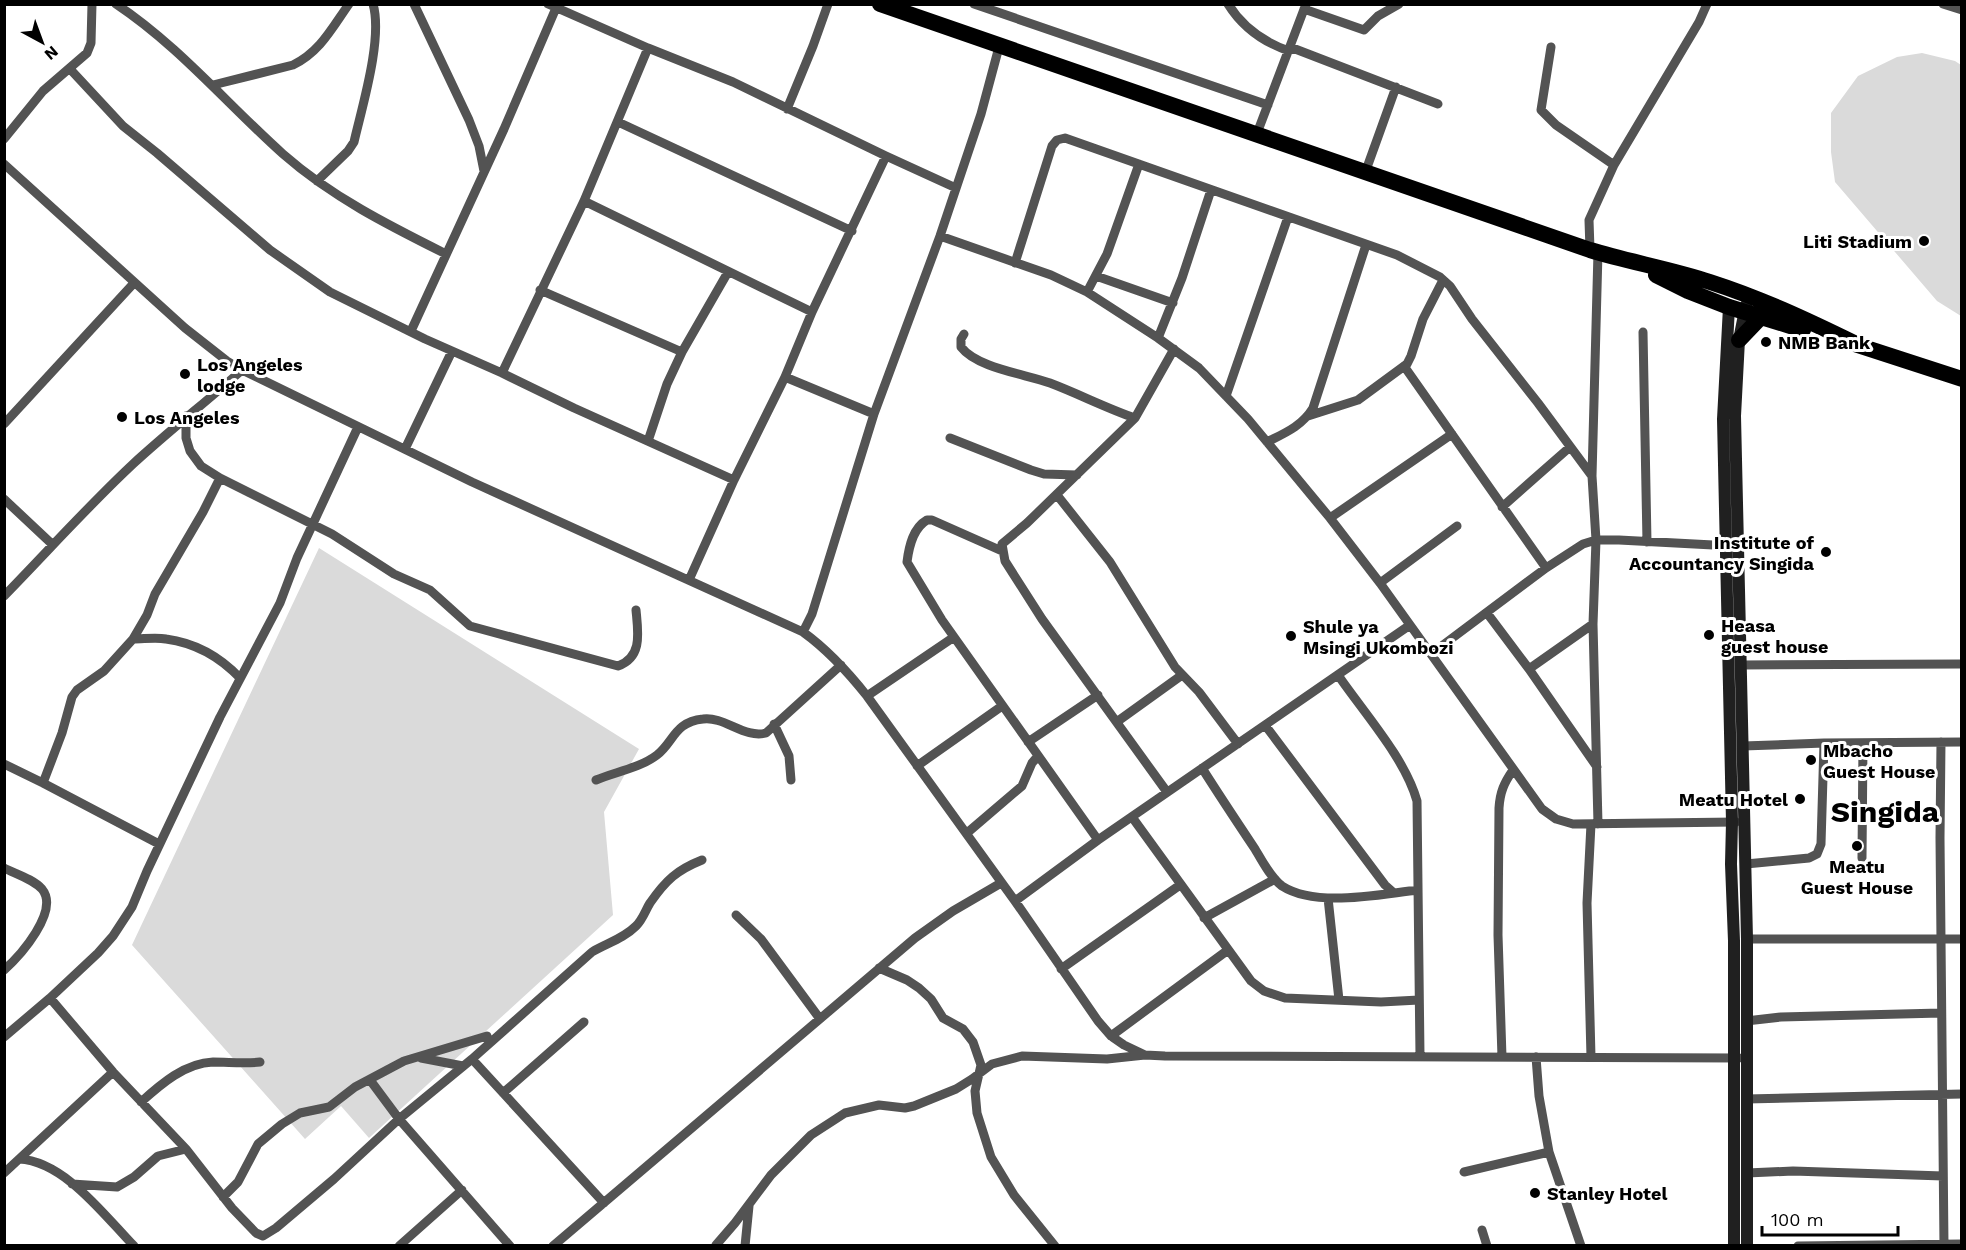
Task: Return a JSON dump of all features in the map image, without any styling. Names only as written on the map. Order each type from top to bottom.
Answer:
[{"type":"highway","points":[[880,4],[1256,136],[1594,251],[1707,281],[1761,317],[1810,333],[1854,343]]},
{"type":"highway","points":[[1625,260],[1688,291],[1741,305],[1854,343],[1958,373]]},
{"type":"highway","points":[[1740,340],[1761,317]]},
{"type":"main road","points":[[1741,305],[1731,546],[1738,822],[1746,864],[1747,1245]]},
{"type":"main road","points":[[1734,1245],[1734,941],[1731,864],[1738,822],[1743,746],[1741,665],[1722,418],[1741,305]]},
{"type":"street","points":[[4,139],[43,91],[83,58],[89,49],[92,4]]},
{"type":"street","points":[[116,4],[157,34],[284,154],[317,181],[350,204],[446,254]]},
{"type":"street","points":[[213,85],[293,65],[303,60],[317,49],[349,4]]},
{"type":"street","points":[[317,181],[348,151],[354,142],[375,36],[373,4]]},
{"type":"street","points":[[414,4],[469,120],[479,146],[484,171]]},
{"type":"street","points":[[787,109],[828,4]]},
{"type":"street","points":[[974,4],[1268,105]]},
{"type":"street","points":[[1228,4],[1236,17],[1254,33],[1273,45],[1396,87],[1438,104]]},
{"type":"street","points":[[1256,136],[1305,7],[1364,30],[1378,16],[1398,4]]},
{"type":"street","points":[[1591,1057],[1587,903],[1598,768],[1593,624],[1596,540],[1592,476],[1594,251],[1589,220],[1614,165],[1699,22],[1707,4]]},
{"type":"street","points":[[1943,4],[1962,10]]},
{"type":"street","points":[[411,331],[504,129],[552,6],[733,82],[956,188]]},
{"type":"street","points":[[803,632],[812,614],[874,414],[940,236],[981,114],[999,46]]},
{"type":"street","points":[[1551,47],[1541,110],[1556,125],[1614,165]]},
{"type":"street","points":[[502,373],[584,201],[648,48]]},
{"type":"street","points":[[70,69],[123,126],[270,250],[330,292],[574,408],[734,480]]},
{"type":"street","points":[[1365,173],[1396,87]]},
{"type":"street","points":[[618,122],[852,231]]},
{"type":"street","points":[[1016,263],[1052,146],[1058,140],[1065,138],[1415,263],[1450,286],[1472,319],[1592,476]]},
{"type":"street","points":[[688,580],[785,377],[812,312],[886,156]]},
{"type":"street","points":[[4,164],[185,328],[242,370],[482,487],[803,632],[818,643],[842,665],[867,696],[1015,901],[1098,1021],[1111,1036],[1124,1046],[1145,1055]]},
{"type":"street","points":[[1087,292],[1107,254],[1138,164]]},
{"type":"street","points":[[1158,338],[1173,303],[1211,190]]},
{"type":"street","points":[[584,201],[812,312]]},
{"type":"street","points":[[1226,396],[1288,217]]},
{"type":"street","points":[[940,236],[1051,275],[1087,292],[1158,338],[1199,368],[1267,442],[1330,518],[1380,583],[1542,809],[1556,819],[1573,824],[1738,822]]},
{"type":"street","points":[[1267,442],[1298,426],[1313,408],[1366,245]]},
{"type":"street","points":[[648,441],[667,384],[682,352],[728,272]]},
{"type":"street","points":[[1096,276],[1173,303]]},
{"type":"street","points":[[1308,416],[1358,400],[1404,366],[1411,356],[1423,319],[1443,280]]},
{"type":"street","points":[[4,424],[134,283]]},
{"type":"street","points":[[540,290],[682,352]]},
{"type":"street","points":[[1643,332],[1647,542]]},
{"type":"street","points":[[963,334],[961,347],[975,358],[1052,384],[1136,418]]},
{"type":"street","points":[[1167,792],[1118,721],[1042,619],[1005,561],[1002,544],[1027,524],[1136,418],[1174,349]]},
{"type":"street","points":[[405,449],[452,351]]},
{"type":"street","points":[[1404,366],[1546,567]]},
{"type":"street","points":[[4,596],[104,492],[186,416],[242,370]]},
{"type":"street","points":[[785,377],[874,414]]},
{"type":"street","points":[[186,416],[186,438],[190,451],[201,465],[220,478],[355,548],[394,574],[430,590],[470,626],[618,666],[633,656],[638,645],[636,610]]},
{"type":"street","points":[[4,1037],[98,953],[122,924],[132,907],[159,844],[240,678],[280,603],[312,524],[358,427]]},
{"type":"street","points":[[1330,518],[1452,434]]},
{"type":"street","points":[[951,438],[1037,472],[1077,475]]},
{"type":"street","points":[[1502,507],[1570,447]]},
{"type":"street","points":[[43,783],[62,733],[72,697],[77,690],[104,671],[134,639],[155,594],[220,478]]},
{"type":"street","points":[[1057,495],[1110,562],[1182,675],[1199,692],[1238,744]]},
{"type":"street","points":[[4,499],[53,545]]},
{"type":"street","points":[[1002,551],[932,520],[923,522],[918,528],[911,541],[907,562],[954,637],[1098,840]]},
{"type":"street","points":[[1380,583],[1457,526]]},
{"type":"street","points":[[1431,654],[1546,567],[1570,551],[1596,540],[1731,546]]},
{"type":"street","points":[[1487,613],[1598,768]]},
{"type":"street","points":[[1529,669],[1593,624]]},
{"type":"street","points":[[1015,901],[1098,840],[1410,625]]},
{"type":"street","points":[[867,696],[954,637]]},
{"type":"street","points":[[134,639],[167,639],[200,648],[217,657],[240,678]]},
{"type":"street","points":[[1741,665],[1962,664]]},
{"type":"street","points":[[596,780],[657,755],[681,727],[702,719],[710,719],[763,734],[806,699],[842,665]]},
{"type":"street","points":[[1118,721],[1182,675]]},
{"type":"street","points":[[1338,675],[1401,765],[1412,785],[1417,801],[1420,1056]]},
{"type":"street","points":[[1028,742],[1098,695]]},
{"type":"street","points":[[917,766],[1002,706]]},
{"type":"street","points":[[774,724],[789,756],[791,780]]},
{"type":"street","points":[[1266,725],[1385,885],[1394,892]]},
{"type":"street","points":[[1941,742],[1944,1245]]},
{"type":"street","points":[[1743,746],[1962,742]]},
{"type":"street","points":[[1746,864],[1809,858],[1819,850],[1822,834],[1824,743]]},
{"type":"street","points":[[1862,858],[1863,743]]},
{"type":"street","points":[[967,834],[1022,786],[1032,763],[1038,756]]},
{"type":"street","points":[[4,764],[159,844]]},
{"type":"street","points":[[1202,768],[1281,885],[1298,892],[1328,898],[1418,890]]},
{"type":"street","points":[[1502,1057],[1498,935],[1499,808],[1500,793],[1504,782],[1513,770]]},
{"type":"street","points":[[1132,817],[1251,981],[1264,991],[1285,998],[1381,1002],[1419,1000]]},
{"type":"street","points":[[50,998],[113,1072],[186,1149],[223,1197],[256,1233],[263,1236],[269,1234],[334,1179],[399,1119],[472,1059],[592,952],[623,937],[633,929],[640,922],[649,904],[676,872],[702,860]]},
{"type":"street","points":[[4,868],[36,885],[43,890],[46,898],[44,916],[34,936],[4,970]]},
{"type":"street","points":[[1204,918],[1275,879]]},
{"type":"street","points":[[553,1245],[915,938],[953,911],[1001,883]]},
{"type":"street","points":[[1061,969],[1180,885]]},
{"type":"street","points":[[1328,898],[1339,1000]]},
{"type":"street","points":[[736,915],[760,939],[790,976],[820,1019]]},
{"type":"street","points":[[1747,939],[1962,939]]},
{"type":"street","points":[[1111,1036],[1228,950]]},
{"type":"street","points":[[879,968],[919,988],[931,999],[943,1018],[963,1029],[976,1048],[980,1060],[980,1072],[975,1091],[977,1113],[991,1157],[1014,1196],[1054,1245]]},
{"type":"street","points":[[1746,1021],[1781,1017],[1941,1013]]},
{"type":"street","points":[[503,1093],[584,1022]]},
{"type":"street","points":[[223,1197],[238,1182],[258,1144],[266,1135],[300,1113],[329,1107],[355,1087],[390,1067],[487,1036]]},
{"type":"street","points":[[716,1245],[767,1179],[804,1142],[831,1120],[845,1113],[879,1105],[905,1108],[914,1106],[956,1089],[997,1062],[1022,1056],[1107,1059],[1145,1055],[1237,1058],[1420,1056],[1746,1058]]},
{"type":"street","points":[[1536,1057],[1540,1108],[1549,1152],[1581,1245]]},
{"type":"street","points":[[416,1058],[463,1066]]},
{"type":"street","points":[[472,1059],[604,1203]]},
{"type":"street","points":[[141,1102],[165,1082],[192,1066],[211,1062],[240,1064],[260,1062]]},
{"type":"street","points":[[4,1173],[113,1072]]},
{"type":"street","points":[[370,1080],[399,1119],[510,1245]]},
{"type":"street","points":[[1746,1099],[1962,1094]]},
{"type":"street","points":[[72,1184],[117,1187],[134,1177],[159,1156],[186,1149]]},
{"type":"street","points":[[1464,1172],[1549,1152]]},
{"type":"street","points":[[19,1159],[34,1161],[72,1184],[134,1245]]},
{"type":"street","points":[[1747,1173],[1793,1171],[1943,1176]]},
{"type":"street","points":[[399,1245],[462,1190]]},
{"type":"street","points":[[745,1245],[749,1202]]},
{"type":"street","points":[[1482,1230],[1486,1245]]},
{"type":"street","points":[[1798,1245],[1962,1244]]},
{"type":"shaded area","name":"Liti Stadium","points":[[1922,53],[1955,61],[1961,65],[1961,316],[1937,301],[1835,182],[1831,152],[1831,113],[1858,76],[1897,57]]},
{"type":"shaded area","points":[[319,548],[639,749],[604,812],[613,915],[369,1138],[341,1106],[305,1139],[132,945]]},
{"type":"place","name":"Liti Stadium","points":[[1924,241]]},
{"type":"place","name":"NMB Bank","points":[[1766,342]]},
{"type":"place","name":"Los Angeles lodge","points":[[185,374]]},
{"type":"place","name":"Los Angeles","points":[[122,417]]},
{"type":"place","name":"Institute of Accountancy Singida","points":[[1826,552]]},
{"type":"place","name":"Heasa guest house","points":[[1709,635]]},
{"type":"place","name":"Shule ya Msingi Ukombozi","points":[[1291,636]]},
{"type":"place","name":"Mbacho Guest House","points":[[1811,760]]},
{"type":"place","name":"Meatu Hotel","points":[[1800,799]]},
{"type":"place","name":"Meatu Guest House","points":[[1857,846]]},
{"type":"place","name":"Stanley Hotel","points":[[1535,1193]]},
{"type":"district","name":"Singida","points":[[1885,811]]}]
